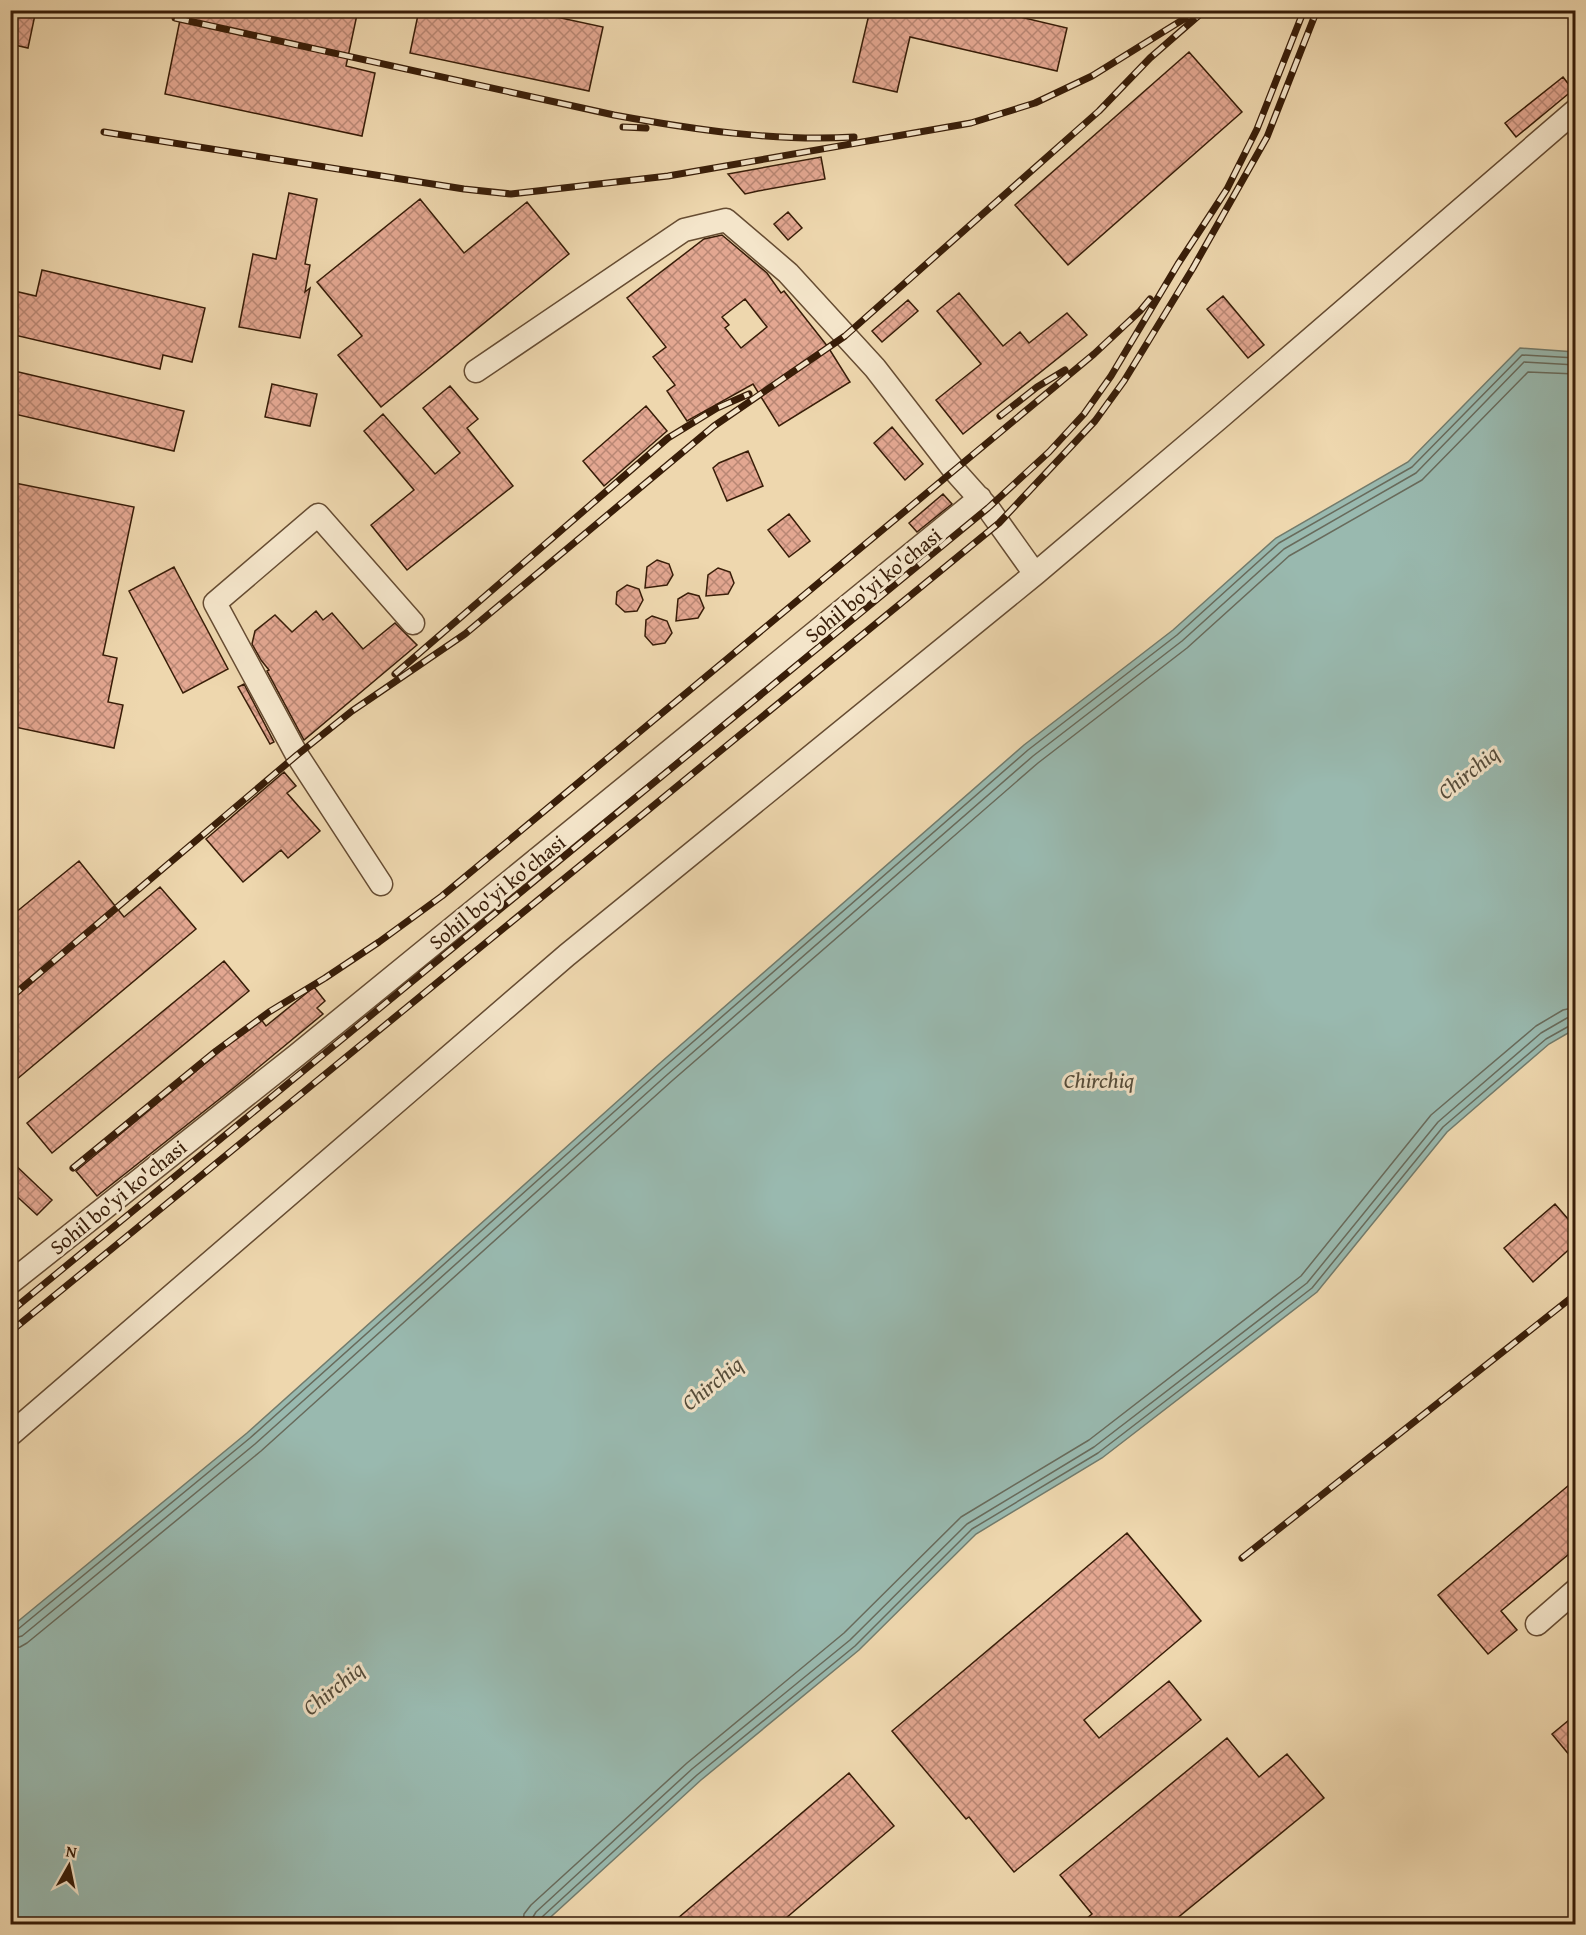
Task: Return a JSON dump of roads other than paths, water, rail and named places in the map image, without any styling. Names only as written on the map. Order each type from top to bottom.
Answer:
[{"type":"street","points":[[10,1436],[567,955],[1035,574],[1575,110]]},
{"type":"street","points":[[476,371],[684,230],[726,220],[795,281],[874,368],[954,470],[980,498],[1035,574]]},
{"type":"street","name":"Sohil bo'yi ko'chasi","points":[[10,1283],[306,1048],[980,498]]},
{"type":"street","points":[[381,884],[297,755],[215,603],[318,515],[413,623]]},
{"type":"street","points":[[1537,1624],[1575,1590]]},
{"type":"water","name":"Chirchiq","points":[[1520,348],[1575,352],[1575,1029],[1549,1044],[1447,1132],[1317,1292],[1102,1458],[976,1534],[859,1650],[701,1780],[543,1924],[11,1924],[11,1627],[247,1433],[659,1064],[1024,745],[1173,630],[1276,538],[1408,462]]},
{"type":"railway","points":[[10,998],[352,711],[465,634],[714,426],[845,336],[1099,111],[1150,58],[1205,10]]},
{"type":"railway","points":[[10,1312],[988,508],[1049,452],[1084,414],[1111,376],[1178,264],[1227,189],[1257,129],[1304,10]]},
{"type":"railway","points":[[10,1332],[999,523],[1095,421],[1124,381],[1193,268],[1267,137],[1317,10]]},
{"type":"railway","points":[[104,132],[464,189],[511,194],[668,176],[971,123],[1035,103],[1092,76],[1192,14]]},
{"type":"railway","points":[[175,18],[614,115],[764,136],[854,137]]},
{"type":"railway","points":[[623,127],[646,128]]},
{"type":"railway","points":[[73,1168],[216,1051],[269,1012],[379,942],[442,896],[1094,354],[1150,299]]},
{"type":"railway","points":[[1000,416],[1037,387],[1065,370]]},
{"type":"railway","points":[[395,674],[668,438],[717,408],[749,394]]},
{"type":"railway","points":[[1242,1558],[1576,1294]]}]
